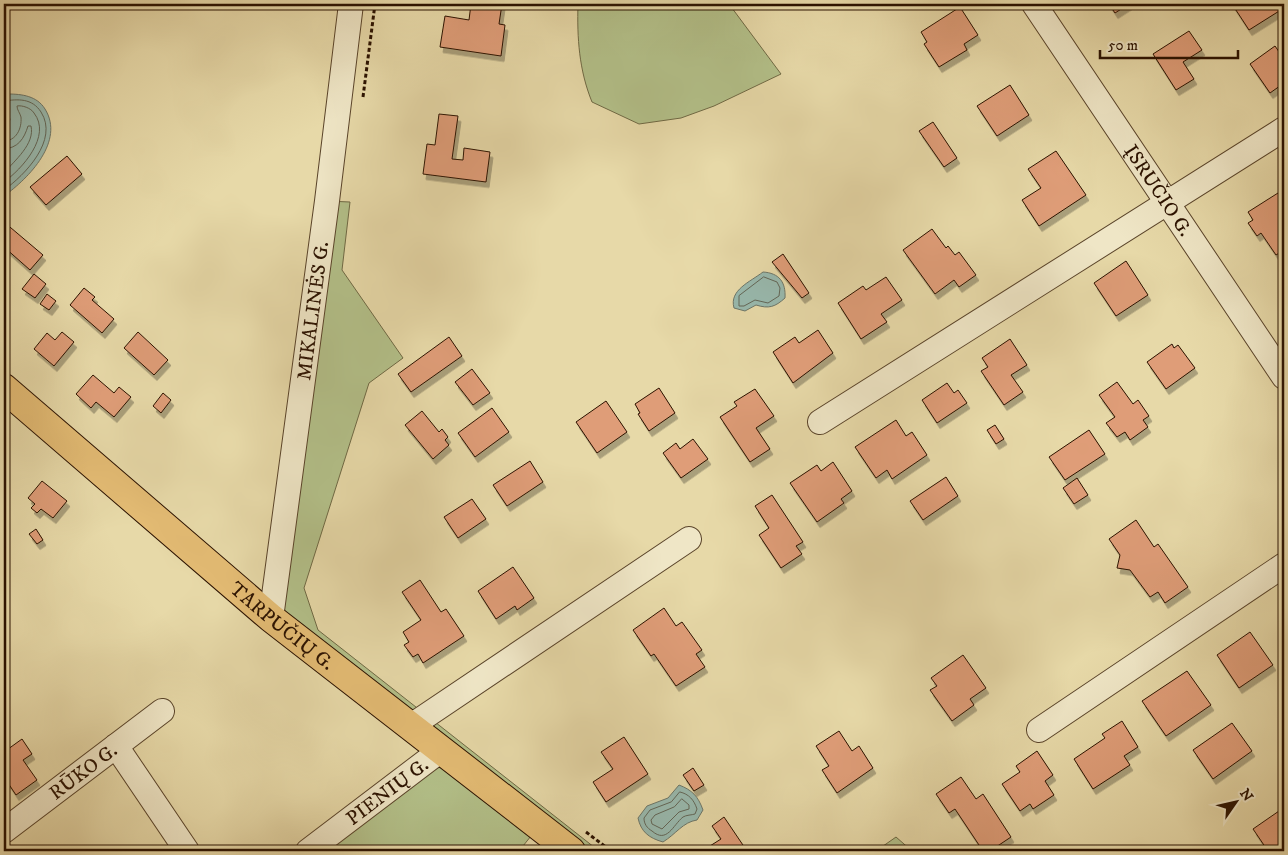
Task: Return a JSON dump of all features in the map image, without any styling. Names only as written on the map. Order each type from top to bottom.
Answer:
[{"type":"main road","name":"TARPUČIŲ G.","points":[[4,388],[271,618],[571,851]]},
{"type":"street","name":"MIKALINĖS G.","points":[[271,618],[327,201],[350,4]]},
{"type":"street","name":"ĮSRUČIO G.","points":[[1034,4],[1284,376]]},
{"type":"street","points":[[820,422],[1284,129]]},
{"type":"street","points":[[411,726],[689,539]]},
{"type":"street","points":[[1039,730],[1284,565]]},
{"type":"street","name":"RŪKO G.","points":[[4,831],[162,711]]},
{"type":"street","points":[[116,746],[187,851]]},
{"type":"street","name":"PIENIŲ G.","points":[[308,851],[441,750]]},
{"type":"green space","points":[[578,4],[729,4],[781,74],[714,106],[681,118],[639,124],[592,102],[584,78],[580,54]]},
{"type":"green space","points":[[327,201],[350,202],[342,270],[403,358],[369,383],[304,588],[318,630],[599,851],[571,851],[271,618]]},
{"type":"green space","points":[[445,767],[531,836],[519,851],[320,851],[424,769]]},
{"type":"green space","points":[[896,837],[912,851],[876,851]]},
{"type":"water","points":[[8,94],[29,97],[38,101],[45,109],[50,121],[51,134],[41,158],[33,169],[4,196],[4,132],[8,128],[10,119],[4,109],[4,98]]},
{"type":"water","points":[[763,272],[773,274],[780,279],[783,283],[785,298],[772,306],[756,305],[745,311],[734,308],[733,302],[738,291]]},
{"type":"water","points":[[679,785],[694,794],[703,810],[697,820],[684,826],[663,842],[654,839],[646,834],[638,818],[647,806],[668,798]]},
{"type":"building","points":[[471,4],[502,4],[499,24],[505,25],[501,56],[440,47],[445,16],[469,20]]},
{"type":"building","points":[[1109,4],[1129,4],[1115,13]]},
{"type":"building","points":[[1232,4],[1281,4],[1284,8],[1249,30]]},
{"type":"building","points":[[960,7],[978,35],[964,44],[967,50],[939,67],[924,44],[927,42],[921,32]]},
{"type":"building","points":[[1189,31],[1202,50],[1183,62],[1194,79],[1176,90],[1153,54]]},
{"type":"building","points":[[1275,46],[1284,59],[1284,83],[1270,93],[1250,64]]},
{"type":"building","points":[[1010,85],[1029,115],[997,136],[977,106]]},
{"type":"building","points":[[439,114],[458,116],[452,159],[463,160],[464,148],[490,152],[486,182],[423,174],[427,144],[435,145]]},
{"type":"building","points":[[933,122],[957,158],[944,167],[919,131]]},
{"type":"building","points":[[1056,151],[1086,195],[1039,226],[1022,200],[1041,188],[1028,169]]},
{"type":"building","points":[[67,156],[82,174],[46,205],[30,187]]},
{"type":"building","points":[[1278,193],[1284,202],[1284,250],[1276,255],[1261,233],[1257,236],[1248,223],[1253,220],[1248,212]]},
{"type":"building","points":[[4,222],[43,255],[30,270],[4,247]]},
{"type":"building","points":[[932,229],[946,248],[948,246],[955,255],[959,252],[976,275],[959,287],[954,280],[935,294],[903,250]]},
{"type":"building","points":[[783,254],[809,293],[802,298],[772,262]]},
{"type":"building","points":[[1126,261],[1148,295],[1116,316],[1094,283]]},
{"type":"building","points":[[34,274],[46,284],[35,298],[22,289]]},
{"type":"building","points":[[886,277],[902,300],[881,314],[887,322],[861,339],[838,303],[863,286],[866,290]]},
{"type":"building","points":[[84,288],[95,297],[92,300],[114,319],[102,333],[70,305]]},
{"type":"building","points":[[47,294],[56,301],[49,310],[40,304]]},
{"type":"building","points":[[818,330],[833,353],[793,383],[773,352],[795,337],[799,343]]},
{"type":"building","points":[[62,332],[74,342],[54,366],[34,349],[47,333],[55,340]]},
{"type":"building","points":[[138,332],[168,360],[154,375],[124,348]]},
{"type":"building","points":[[449,337],[462,356],[411,392],[398,374]]},
{"type":"building","points":[[1010,339],[1027,365],[1011,375],[1023,392],[1004,405],[981,371],[988,367],[982,358]]},
{"type":"building","points":[[1172,344],[1174,348],[1178,345],[1195,368],[1166,389],[1147,362]]},
{"type":"building","points":[[472,369],[490,393],[473,405],[455,382]]},
{"type":"building","points":[[93,375],[114,393],[119,387],[131,397],[114,417],[96,402],[91,408],[76,394]]},
{"type":"building","points":[[1117,382],[1133,404],[1138,400],[1149,416],[1143,420],[1148,427],[1130,440],[1125,432],[1117,437],[1106,423],[1115,417],[1099,395]]},
{"type":"building","points":[[947,383],[954,393],[958,390],[967,403],[937,423],[922,400]]},
{"type":"building","points":[[659,388],[675,413],[649,431],[638,414],[640,413],[635,404]]},
{"type":"building","points":[[755,389],[774,416],[756,428],[770,449],[750,462],[720,417],[737,406],[734,402]]},
{"type":"building","points":[[163,393],[171,400],[161,413],[153,406]]},
{"type":"building","points":[[606,401],[627,432],[597,453],[576,422]]},
{"type":"building","points":[[492,408],[509,432],[475,457],[458,433]]},
{"type":"building","points":[[422,411],[439,432],[442,429],[448,437],[445,440],[449,445],[433,459],[405,425]]},
{"type":"building","points":[[896,420],[906,436],[912,432],[927,455],[892,479],[887,470],[876,478],[855,447]]},
{"type":"building","points":[[995,425],[1004,439],[996,444],[987,430]]},
{"type":"building","points":[[1089,430],[1105,454],[1065,480],[1049,457]]},
{"type":"building","points":[[693,439],[708,459],[681,478],[663,453],[676,443],[680,449]]},
{"type":"building","points":[[530,461],[543,482],[507,506],[493,485]]},
{"type":"building","points":[[833,462],[852,491],[841,499],[844,503],[817,522],[790,483],[817,465],[821,471]]},
{"type":"building","points":[[946,477],[958,496],[923,520],[910,501]]},
{"type":"building","points":[[1077,478],[1088,495],[1074,504],[1063,488]]},
{"type":"building","points":[[42,481],[67,501],[53,518],[41,509],[37,513],[31,508],[35,504],[28,498]]},
{"type":"building","points":[[772,495],[803,542],[796,546],[802,554],[781,568],[759,535],[769,528],[755,506]]},
{"type":"building","points":[[472,499],[486,519],[458,538],[444,517]]},
{"type":"building","points":[[1136,520],[1154,547],[1158,544],[1188,587],[1165,603],[1158,592],[1150,597],[1130,570],[1117,568],[1120,555],[1109,539]]},
{"type":"building","points":[[36,529],[43,540],[37,544],[29,534]]},
{"type":"building","points":[[513,567],[534,598],[517,610],[515,606],[496,619],[478,591]]},
{"type":"building","points":[[420,580],[441,612],[446,609],[464,636],[423,663],[418,654],[413,657],[404,645],[409,642],[403,632],[421,620],[402,592]]},
{"type":"building","points":[[664,608],[676,626],[682,622],[702,650],[696,654],[705,667],[676,686],[654,654],[651,656],[633,630]]},
{"type":"building","points":[[1250,632],[1273,665],[1239,688],[1217,655]]},
{"type":"building","points":[[963,655],[986,688],[970,699],[974,705],[952,721],[930,690],[937,686],[931,678]]},
{"type":"building","points":[[1187,671],[1211,705],[1166,736],[1142,701]]},
{"type":"building","points":[[1122,721],[1138,747],[1124,756],[1130,765],[1093,789],[1074,759],[1105,738],[1102,734]]},
{"type":"building","points":[[1232,723],[1252,751],[1213,779],[1193,750]]},
{"type":"building","points":[[839,731],[852,751],[859,746],[873,768],[837,793],[822,770],[829,766],[816,746]]},
{"type":"building","points":[[624,737],[648,774],[606,802],[593,782],[613,769],[601,752]]},
{"type":"building","points":[[22,739],[32,754],[23,760],[37,780],[16,795],[4,777],[4,752]]},
{"type":"building","points":[[1037,751],[1053,775],[1045,781],[1054,795],[1033,809],[1030,804],[1020,811],[1002,784],[1020,772],[1016,766]]},
{"type":"building","points":[[693,768],[704,785],[694,791],[683,775]]},
{"type":"building","points":[[961,777],[976,799],[983,794],[1011,837],[990,851],[983,851],[955,809],[949,813],[936,794]]},
{"type":"building","points":[[1279,811],[1284,819],[1284,851],[1268,851],[1253,829]]},
{"type":"building","points":[[724,817],[747,851],[702,851],[721,839],[712,826]]}]
